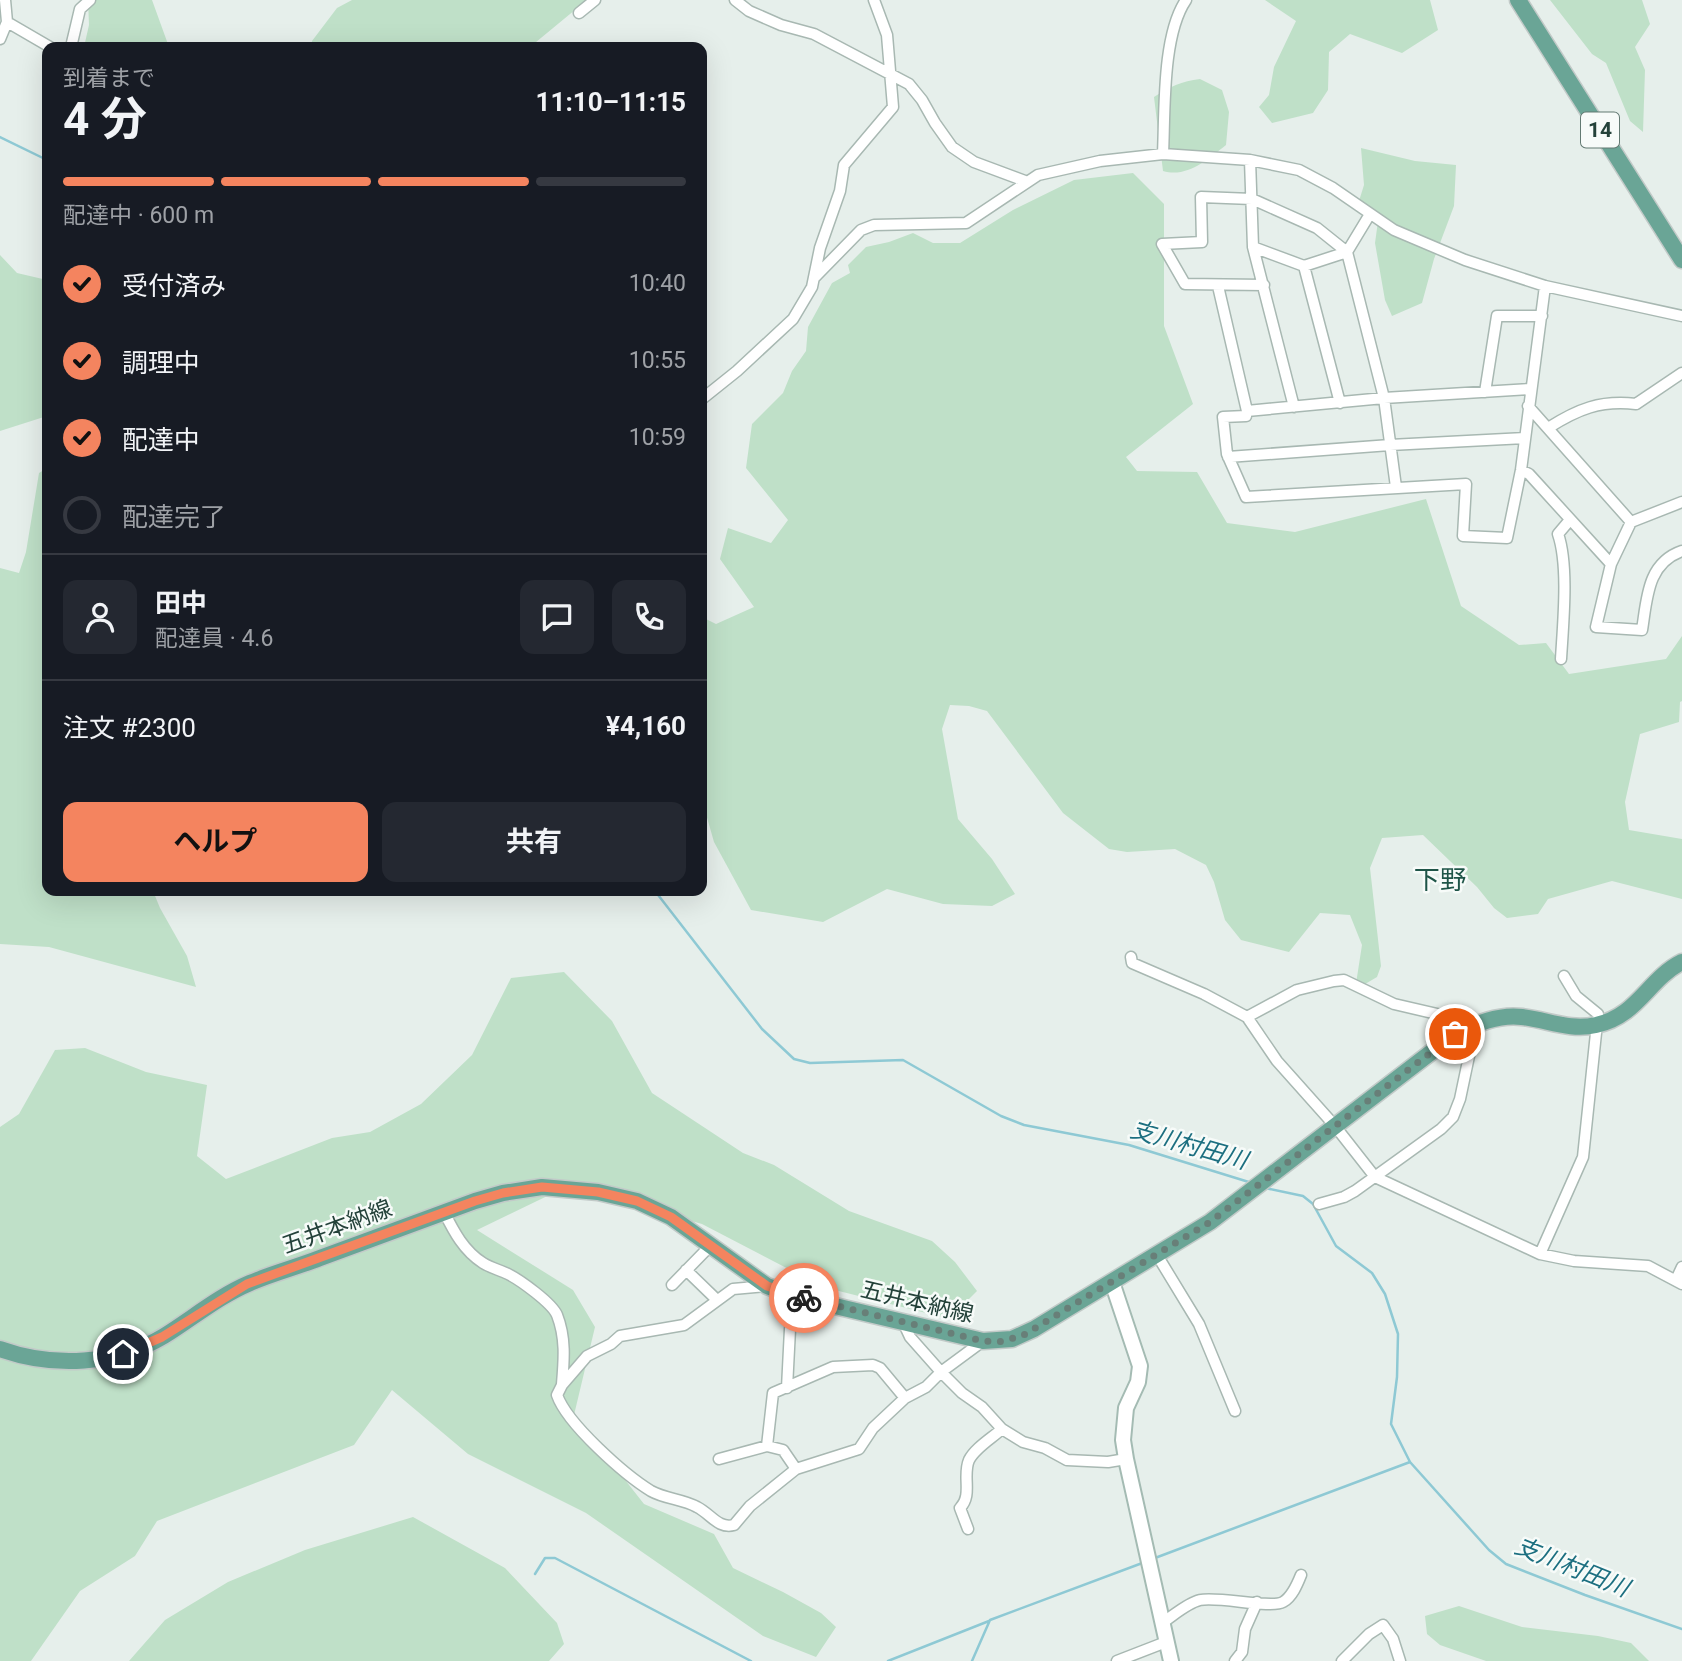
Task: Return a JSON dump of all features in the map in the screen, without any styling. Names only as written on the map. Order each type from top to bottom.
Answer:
[{"type":"main road","name":"14","points":[[1518,0],[1682,260]]},
{"type":"main road","name":"五井本納線","points":[[0,1349],[31,1358],[64,1362],[107,1357],[137,1349],[162,1337],[247,1284],[484,1198],[542,1187],[573,1189],[637,1201],[671,1217],[767,1286],[797,1297],[983,1341],[998,1342],[1022,1336],[1233,1206],[1443,1041],[1476,1023],[1506,1017],[1521,1017],[1572,1028],[1610,1021],[1634,1007],[1665,972],[1682,962]]},
{"type":"main road","points":[[1112,1282],[1140,1366],[1138,1382],[1126,1408],[1123,1440],[1171,1661]]},
{"type":"street","points":[[0,39],[7,22],[5,0]]},
{"type":"street","points":[[72,42],[80,9],[90,0]]},
{"type":"street","points":[[579,13],[596,0]]},
{"type":"street","points":[[735,0],[749,11],[780,25],[814,34],[909,84],[952,147],[974,162],[1024,181]]},
{"type":"street","points":[[707,395],[793,319],[812,287],[814,269],[840,191],[844,164],[893,107],[887,35],[874,0]]},
{"type":"street","points":[[1163,154],[1173,28],[1186,0]]},
{"type":"street","points":[[7,22],[42,42]]},
{"type":"street","points":[[815,277],[861,230],[874,225],[966,223],[1024,181],[1038,175],[1100,161],[1163,154],[1251,160],[1299,170],[1333,188],[1394,230],[1465,260],[1545,285],[1682,316]]},
{"type":"street","points":[[1251,160],[1253,247],[1294,407]]},
{"type":"street","points":[[1264,285],[1185,284],[1162,244],[1202,242],[1201,198],[1252,199],[1317,228],[1347,253],[1384,398],[1396,487]]},
{"type":"street","points":[[1253,247],[1304,266],[1347,253],[1370,214]]},
{"type":"street","points":[[1304,266],[1340,402]]},
{"type":"street","points":[[1218,286],[1247,411],[1246,416],[1223,417],[1228,457],[1246,497],[1466,484],[1463,536],[1507,538],[1521,470],[1545,285]]},
{"type":"street","points":[[1485,392],[1497,316],[1542,316]]},
{"type":"street","points":[[1548,428],[1572,412],[1614,402],[1636,404],[1682,373]]},
{"type":"street","points":[[1247,411],[1384,398],[1530,389]]},
{"type":"street","points":[[1528,406],[1630,522]]},
{"type":"street","points":[[1228,457],[1525,438]]},
{"type":"street","points":[[1521,470],[1528,474],[1611,564]]},
{"type":"street","points":[[1682,502],[1630,522],[1611,564],[1596,627],[1642,630],[1650,578],[1667,558],[1682,551]]},
{"type":"street","points":[[1561,659],[1563,564],[1562,544],[1558,534],[1569,521]]},
{"type":"street","points":[[1131,957],[1132,963],[1204,993],[1247,1017],[1277,1061],[1335,1126],[1375,1177],[1540,1254],[1574,1261],[1648,1266],[1679,1282],[1682,1266]]},
{"type":"street","points":[[1540,1254],[1583,1157],[1598,1014],[1577,996],[1564,976]]},
{"type":"street","points":[[1247,1017],[1297,990],[1344,980],[1394,1004],[1476,1023],[1460,1099],[1453,1117],[1441,1129],[1375,1177],[1343,1197],[1319,1204]]},
{"type":"street","points":[[444,1212],[454,1232],[471,1253],[482,1262],[509,1275],[550,1304],[557,1315],[565,1350],[562,1384]]},
{"type":"street","points":[[672,1285],[711,1245]]},
{"type":"street","points":[[1157,1255],[1199,1324],[1235,1411]]},
{"type":"street","points":[[686,1270],[717,1300]]},
{"type":"street","points":[[767,1286],[733,1289],[684,1325],[620,1336],[611,1344],[587,1356],[562,1384],[557,1395],[563,1410],[609,1458],[653,1492],[697,1507],[722,1526],[734,1525],[750,1506],[796,1469],[859,1449],[873,1428],[905,1398],[926,1387],[941,1372],[983,1341]]},
{"type":"street","points":[[787,1388],[790,1329],[797,1297]]},
{"type":"street","points":[[904,1322],[909,1337],[941,1372],[962,1393],[982,1407],[1002,1429],[1023,1442],[1045,1448],[1067,1460],[1108,1462],[1126,1459]]},
{"type":"street","points":[[767,1446],[773,1393],[833,1367],[873,1365],[880,1368],[905,1398]]},
{"type":"street","points":[[968,1529],[960,1508],[967,1498],[968,1463],[977,1450],[1002,1429]]},
{"type":"street","points":[[719,1459],[767,1446],[783,1450],[796,1469]]},
{"type":"street","points":[[1162,1623],[1200,1600],[1276,1604],[1283,1602],[1296,1587],[1301,1575]]},
{"type":"street","points":[[1235,1661],[1242,1652],[1245,1629],[1257,1602]]},
{"type":"street","points":[[1342,1661],[1369,1634],[1383,1625],[1393,1639],[1400,1661]]},
{"type":"street","points":[[1117,1661],[1166,1642]]},
{"type":"green space","points":[[88,0],[152,0],[167,42],[85,42],[89,25]]},
{"type":"green space","points":[[352,0],[587,0],[536,42],[312,42],[337,8]]},
{"type":"green space","points":[[1265,0],[1430,0],[1438,30],[1402,53],[1350,34],[1329,52],[1328,90],[1313,113],[1272,123],[1259,107],[1269,95],[1274,67],[1296,21]]},
{"type":"green space","points":[[1550,0],[1642,0],[1650,24],[1635,47],[1645,70],[1643,132],[1630,121],[1606,63],[1592,54]]},
{"type":"green space","points":[[1200,79],[1222,90],[1229,112],[1226,145],[1204,162],[1188,170],[1172,173],[1163,171],[1154,97],[1176,85]]},
{"type":"green space","points":[[1361,148],[1415,161],[1456,165],[1454,206],[1434,259],[1422,303],[1392,316],[1385,300],[1375,243],[1379,214],[1359,201],[1364,185]]},
{"type":"green space","points":[[1133,173],[1164,204],[1164,326],[1193,404],[1126,457],[1137,471],[1197,472],[1227,523],[1295,532],[1426,499],[1461,606],[1519,645],[1546,643],[1569,674],[1666,659],[1682,636],[1682,701],[1679,722],[1640,734],[1625,802],[1629,830],[1682,839],[1682,899],[1612,881],[1548,899],[1538,914],[1507,918],[1423,835],[1382,838],[1370,868],[1381,966],[1377,977],[1355,990],[1362,945],[1350,915],[1320,913],[1289,952],[1241,940],[1225,920],[1206,865],[1175,849],[1127,852],[1109,849],[1063,813],[987,711],[950,705],[942,729],[958,819],[992,859],[1015,894],[992,906],[943,904],[887,889],[823,922],[751,910],[714,842],[707,818],[707,620],[716,624],[754,607],[720,559],[728,528],[771,543],[788,520],[746,468],[752,424],[783,393],[792,371],[806,351],[808,327],[832,283],[850,273],[848,265],[866,247],[913,233],[933,243],[960,243],[1013,210],[1074,180]]},
{"type":"green space","points":[[0,255],[17,273],[42,279],[42,418],[0,431]]},
{"type":"green space","points":[[42,471],[42,896],[155,896],[187,956],[196,987],[49,947],[0,944],[0,568],[19,573],[26,552],[39,473]]},
{"type":"green space","points":[[564,972],[612,1021],[652,1093],[743,1153],[774,1165],[849,1211],[932,1241],[955,1262],[977,1291],[959,1309],[942,1317],[823,1287],[702,1224],[568,1186],[477,1230],[573,1290],[595,1327],[574,1415],[644,1504],[714,1534],[733,1568],[821,1613],[836,1627],[816,1657],[763,1636],[586,1513],[468,1454],[392,1390],[354,1445],[157,1521],[135,1556],[80,1591],[31,1661],[0,1661],[0,1127],[19,1114],[55,1050],[85,1048],[146,1072],[207,1085],[197,1156],[226,1179],[332,1138],[370,1132],[421,1104],[472,1055],[511,978]]},
{"type":"green space","points":[[413,1517],[505,1568],[557,1623],[564,1644],[549,1661],[129,1661],[165,1620],[228,1582],[305,1550]]},
{"type":"green space","points":[[1459,1606],[1522,1627],[1598,1636],[1631,1643],[1649,1661],[1486,1661],[1440,1645],[1427,1634],[1425,1616]]},
{"type":"waterway","name":"支川村田川","points":[[0,137],[42,158]]},
{"type":"waterway","name":"支川村田川","points":[[659,896],[762,1029],[794,1059],[810,1063],[903,1060],[1001,1116],[1024,1125],[1129,1145],[1252,1183]]},
{"type":"waterway","name":"支川村田川","points":[[1265,1188],[1303,1196],[1313,1204],[1336,1246],[1372,1273],[1385,1294],[1398,1334],[1397,1377],[1391,1424],[1410,1462],[1489,1550],[1506,1564],[1682,1629]]},
{"type":"waterway","points":[[1155,1558],[1410,1462]]},
{"type":"waterway","points":[[535,1574],[545,1558],[555,1558],[751,1661]]},
{"type":"waterway","points":[[972,1661],[990,1620],[1145,1562]]},
{"type":"waterway","points":[[888,1661],[989,1621]]},
{"type":"way so far","points":[[804,1298],[983,1341],[998,1342],[1022,1336],[1233,1206],[1455,1034]]},
{"type":"district","name":"下野","points":[[1440,880]]},
{"type":"route","points":[[123,1354],[162,1337],[225,1296],[266,1276],[475,1201],[503,1193],[542,1187],[598,1192],[637,1201],[671,1217],[767,1286],[804,1298]]}]
